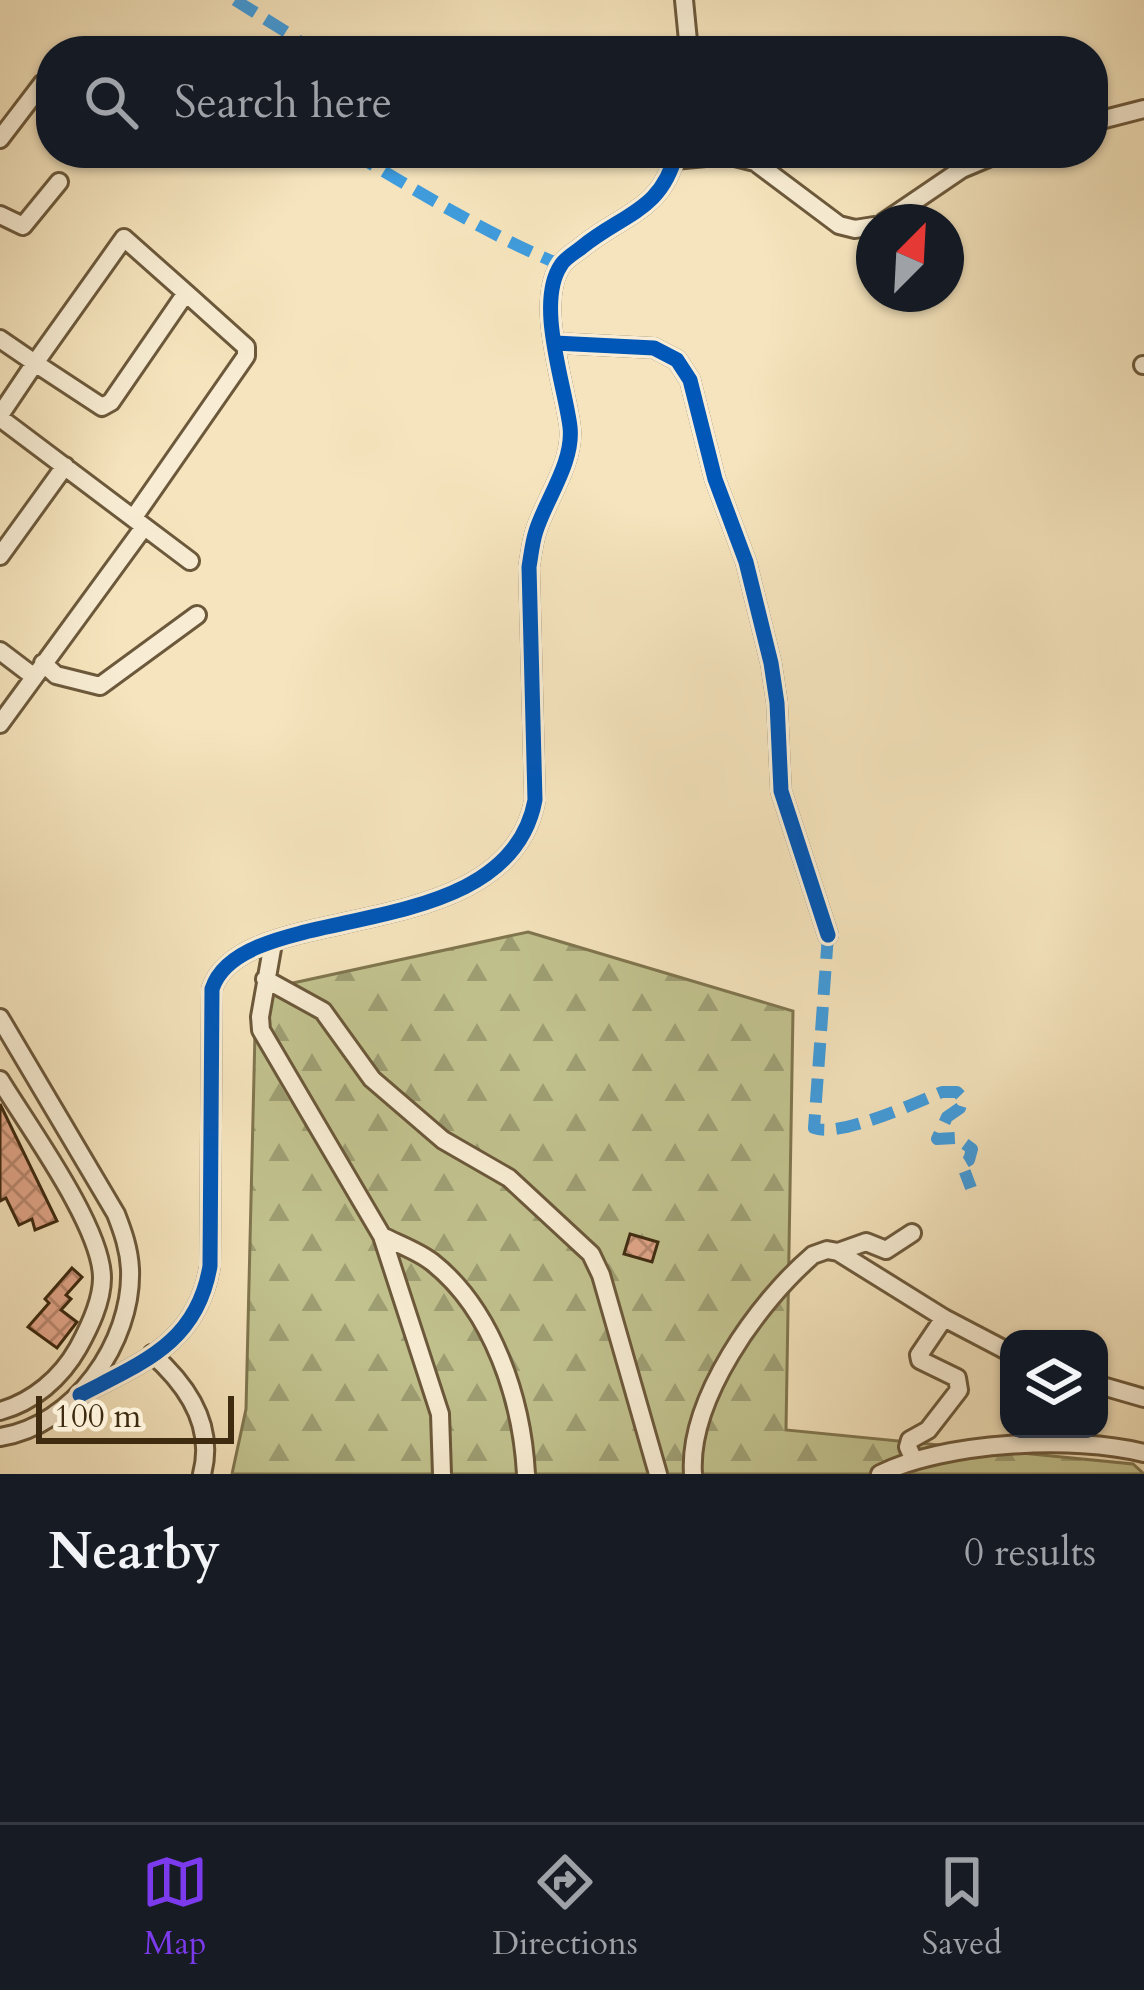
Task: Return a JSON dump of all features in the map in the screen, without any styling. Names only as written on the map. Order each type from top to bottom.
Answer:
[{"type":"street","points":[[684,0],[687,36]]},
{"type":"street","points":[[0,139],[36,92]]},
{"type":"street","points":[[1108,117],[1144,109]]},
{"type":"street","points":[[0,1437],[31,1428],[152,1354],[190,1324],[200,1307],[210,1266],[212,989],[230,959],[243,951],[409,907],[466,886],[496,868],[520,845],[531,824],[535,800],[529,568],[571,431],[552,302],[561,265],[650,202],[670,168]]},
{"type":"street","points":[[763,168],[838,225],[856,229]]},
{"type":"street","points":[[909,204],[968,168]]},
{"type":"street","points":[[0,215],[23,226],[59,182]]},
{"type":"street","points":[[0,724],[139,522],[247,356],[246,347],[124,238],[0,417],[64,466],[139,522],[190,561]]},
{"type":"street","points":[[0,339],[98,405],[107,406],[187,293]]},
{"type":"street","points":[[555,343],[654,348],[677,360],[690,380],[715,479],[746,562],[771,663],[781,791],[828,935]]},
{"type":"street","points":[[0,556],[64,466]]},
{"type":"street","points":[[0,651],[38,670],[100,686],[197,615]]},
{"type":"street","points":[[273,943],[260,1017],[268,1045],[382,1236],[440,1414],[442,1474]]},
{"type":"street","points":[[265,979],[322,1011],[371,1079],[443,1140],[508,1178],[591,1254],[658,1474]]},
{"type":"street","points":[[0,1018],[101,1186],[126,1240],[129,1293],[120,1326],[80,1395]]},
{"type":"street","points":[[0,1079],[87,1221],[102,1279],[96,1306],[73,1357],[30,1400],[0,1411]]},
{"type":"street","points":[[838,1252],[866,1242],[886,1250],[912,1233]]},
{"type":"street","points":[[382,1236],[430,1260],[455,1283],[479,1318],[511,1384],[526,1474]]},
{"type":"street","points":[[693,1474],[692,1443],[710,1393],[747,1330],[802,1264],[827,1250],[838,1252],[1000,1347]]},
{"type":"street","points":[[914,1458],[910,1440],[928,1430],[959,1390],[958,1378],[920,1360],[944,1318]]},
{"type":"street","points":[[152,1354],[176,1375],[200,1418],[207,1449],[202,1474]]},
{"type":"street","points":[[1108,1388],[1144,1398]]},
{"type":"street","points":[[880,1474],[914,1458],[1075,1443],[1144,1453]]},
{"type":"green space","points":[[528,932],[793,1011],[786,1430],[1133,1464],[1144,1474],[232,1474],[246,1409],[256,991]]},
{"type":"building","points":[[0,1104],[57,1221],[35,1230],[32,1219],[19,1225],[6,1198],[0,1201]]},
{"type":"building","points":[[630,1234],[658,1242],[652,1262],[624,1254]]},
{"type":"building","points":[[72,1268],[82,1277],[66,1295],[71,1299],[61,1310],[77,1322],[57,1348],[28,1327]]},
{"type":"marked path","points":[[235,0],[293,36]]},
{"type":"marked path","points":[[378,168],[481,227],[561,265]]},
{"type":"marked path","points":[[828,935],[814,1128],[858,1124],[942,1092],[957,1092],[963,1098],[960,1108],[947,1117],[937,1139],[957,1138],[972,1149],[969,1160],[962,1164],[971,1188]]},
{"type":"cycle path","points":[[80,1395],[164,1347],[193,1314],[203,1292],[210,1266],[212,989],[233,961],[271,942],[428,902],[477,880],[514,848],[535,800],[529,567],[536,531],[564,467],[570,440],[551,322],[554,281],[568,258],[651,200],[671,168]]},
{"type":"cycle path","points":[[555,343],[654,348],[677,360],[690,380],[715,479],[746,562],[771,663],[781,791],[828,935]]}]
